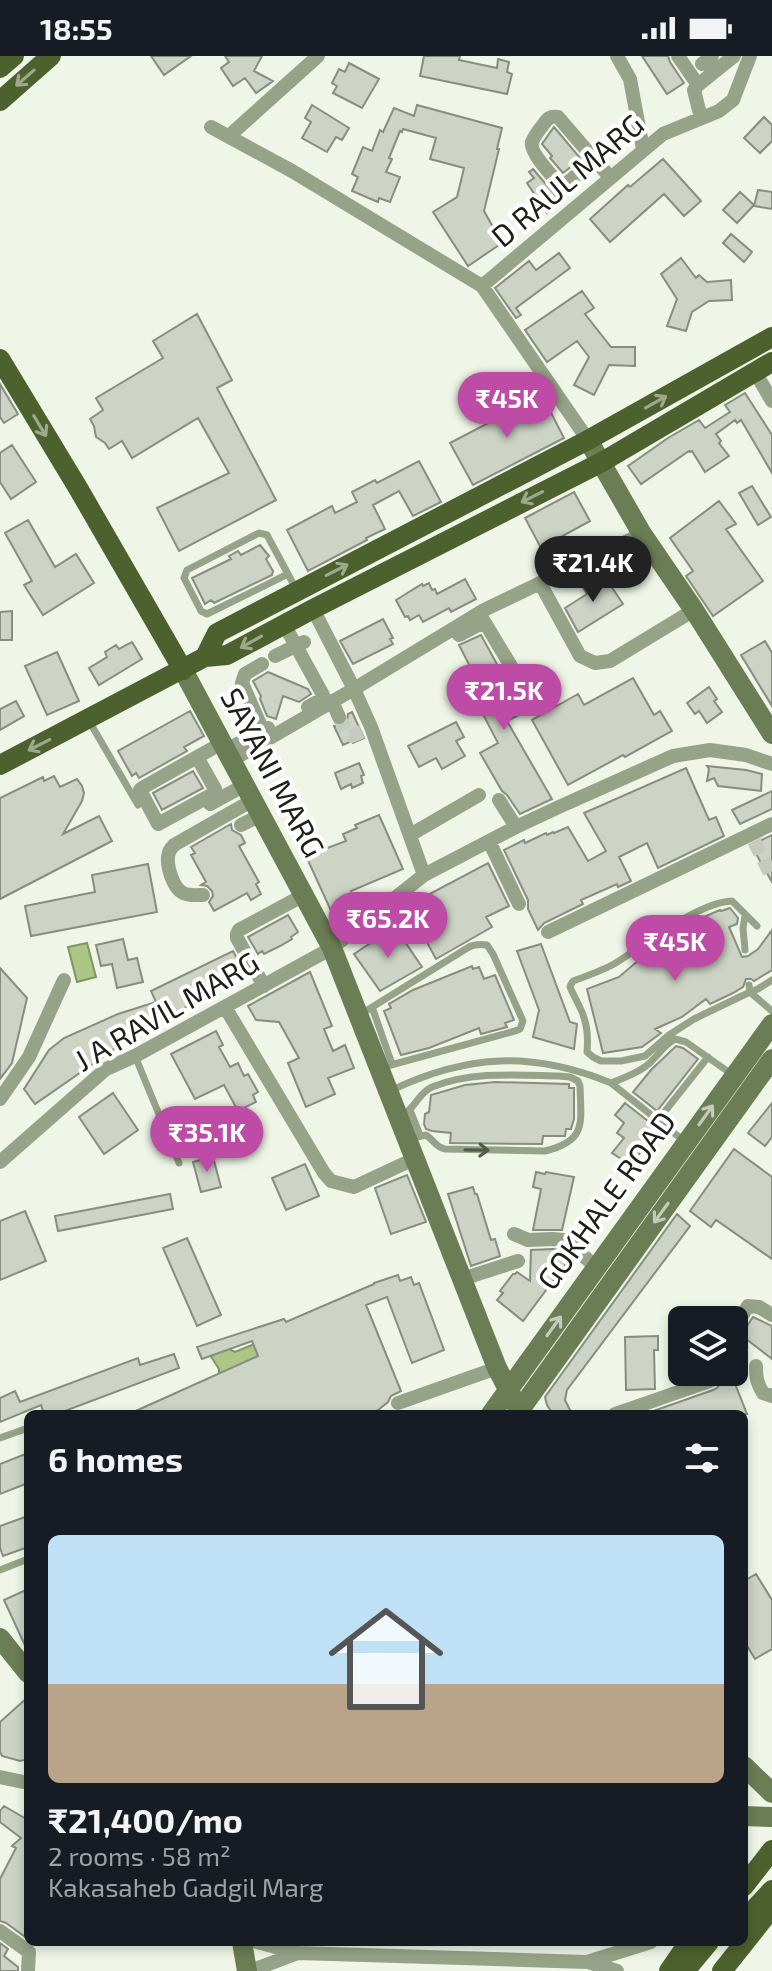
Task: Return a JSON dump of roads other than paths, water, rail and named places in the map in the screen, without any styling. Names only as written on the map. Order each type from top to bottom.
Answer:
[{"type":"main road","points":[[0,68],[14,56]]},
{"type":"main road","points":[[0,101],[51,56]]},
{"type":"main road","points":[[205,657],[217,633],[238,611],[588,440],[772,337]]},
{"type":"main road","name":"SAYANI MARG","points":[[0,359],[183,670],[365,1012],[385,1066],[387,1092],[404,1113],[413,1137],[414,1159],[497,1368],[518,1410]]},
{"type":"main road","points":[[0,765],[205,657],[227,655],[602,462],[764,367]]},
{"type":"main road","points":[[588,440],[642,534],[772,734]]},
{"type":"main road","name":"GOKHALE ROAD","points":[[494,1410],[772,1024]]},
{"type":"main road","name":"GOKHALE ROAD","points":[[521,1410],[772,1059]]},
{"type":"main road","points":[[0,1638],[24,1662]]},
{"type":"main road","points":[[748,1770],[772,1793]]},
{"type":"main road","points":[[748,1816],[772,1817]]},
{"type":"main road","points":[[748,1881],[772,1850]]},
{"type":"main road","points":[[748,1899],[772,1873]]},
{"type":"main road","points":[[748,1916],[772,1890]]},
{"type":"main road","points":[[748,1938],[772,1908]]},
{"type":"main road","points":[[243,1946],[249,1971]]},
{"type":"main road","points":[[669,1971],[686,1946]]},
{"type":"main road","points":[[685,1971],[706,1946]]},
{"type":"main road","points":[[703,1971],[723,1946]]},
{"type":"main road","points":[[722,1971],[742,1946]]},
{"type":"street","points":[[229,136],[318,56]]},
{"type":"street","points":[[617,56],[630,79],[643,149]]},
{"type":"street","points":[[678,56],[698,85]]},
{"type":"street","points":[[701,118],[694,90],[706,64],[734,56]]},
{"type":"street","name":"D RAUL MARG","points":[[482,286],[663,134],[719,111],[733,100],[750,56]]},
{"type":"street","points":[[595,160],[561,186],[532,151],[532,143],[545,121],[550,116],[556,116],[595,160],[610,177]]},
{"type":"street","points":[[211,127],[292,171],[482,286],[588,440]]},
{"type":"street","points":[[764,367],[772,401]]},
{"type":"street","points":[[197,757],[215,793],[160,824],[156,823],[140,790],[197,757],[227,751],[332,701],[458,633],[540,583],[642,534]]},
{"type":"street","points":[[540,583],[580,656],[595,663],[610,661],[694,610]]},
{"type":"street","points":[[313,609],[354,689],[367,729],[416,831]]},
{"type":"street","points":[[482,617],[535,706]]},
{"type":"street","points":[[227,751],[321,700],[323,695],[288,622]]},
{"type":"street","points":[[263,731],[242,683],[245,674],[301,645]]},
{"type":"street","points":[[332,701],[339,717]]},
{"type":"street","name":"J A RAVIL MARG","points":[[0,1162],[106,1069],[332,948],[424,875],[516,827],[673,756],[710,750],[746,755],[772,764]]},
{"type":"street","points":[[416,831],[479,795]]},
{"type":"street","points":[[241,825],[253,800]]},
{"type":"street","points":[[150,837],[253,800]]},
{"type":"street","points":[[203,895],[182,893],[175,885],[168,864],[170,850],[253,800]]},
{"type":"street","points":[[499,800],[516,827]]},
{"type":"street","points":[[414,813],[424,875]]},
{"type":"street","points":[[548,932],[752,838],[772,824]]},
{"type":"street","points":[[489,841],[519,904]]},
{"type":"street","points":[[264,986],[237,938],[238,931],[304,895]]},
{"type":"street","points":[[0,1099],[29,1057],[64,980]]},
{"type":"street","points":[[225,1007],[331,1181],[354,1187],[414,1159]]},
{"type":"street","points":[[514,1234],[528,1240],[563,1240],[596,1267]]},
{"type":"street","points":[[462,1279],[518,1261]]},
{"type":"street","points":[[748,1306],[759,1307],[772,1315]]},
{"type":"street","points":[[756,1366],[759,1386],[763,1393],[772,1396]]},
{"type":"street","points":[[398,1403],[497,1368]]},
{"type":"street","points":[[625,1410],[684,1386]]},
{"type":"street","points":[[0,1777],[24,1782]]},
{"type":"street","points":[[0,1931],[29,1952],[28,1971]]},
{"type":"street","points":[[272,1946],[298,1953],[371,1955],[493,1965],[592,1966],[617,1971]]},
{"type":"street","points":[[592,1966],[641,1946]]},
{"type":"street","points":[[249,1971],[298,1953]]},
{"type":"street","points":[[370,1971],[371,1955]]},
{"type":"lane","points":[[238,611],[203,613],[184,578],[184,572],[263,533],[293,582]]},
{"type":"lane","points":[[88,719],[138,805]]},
{"type":"lane","points":[[757,926],[732,901],[718,903],[648,940],[616,963],[573,981],[571,990],[578,1000],[588,1035],[587,1052],[601,1061],[645,1056],[694,1019],[750,988],[758,989],[772,980]]},
{"type":"lane","points":[[745,916],[745,950]]},
{"type":"lane","points":[[365,1012],[473,944],[481,944],[487,945],[493,954],[523,1021],[520,1029],[515,1031],[385,1066]]},
{"type":"lane","points":[[750,988],[772,1011]]},
{"type":"lane","points":[[611,1083],[646,1066],[675,1039],[686,1042],[735,1076]]},
{"type":"lane","points":[[135,1056],[179,1163]]},
{"type":"lane","points":[[658,1120],[708,1057]]},
{"type":"lane","points":[[387,1092],[421,1076],[453,1067],[513,1060],[552,1064],[611,1083],[687,1142]]},
{"type":"lane","points":[[404,1113],[430,1087],[482,1075],[570,1077],[580,1086],[580,1126],[570,1142],[557,1148],[545,1151],[445,1149],[434,1145],[426,1135],[413,1137]]},
{"type":"lane","points":[[0,1438],[24,1429]]},
{"type":"lane","points":[[0,1570],[24,1561]]},
{"type":"tunnel","points":[[339,717],[348,735],[363,731]]},
{"type":"tunnel","points":[[754,841],[772,877]]}]
